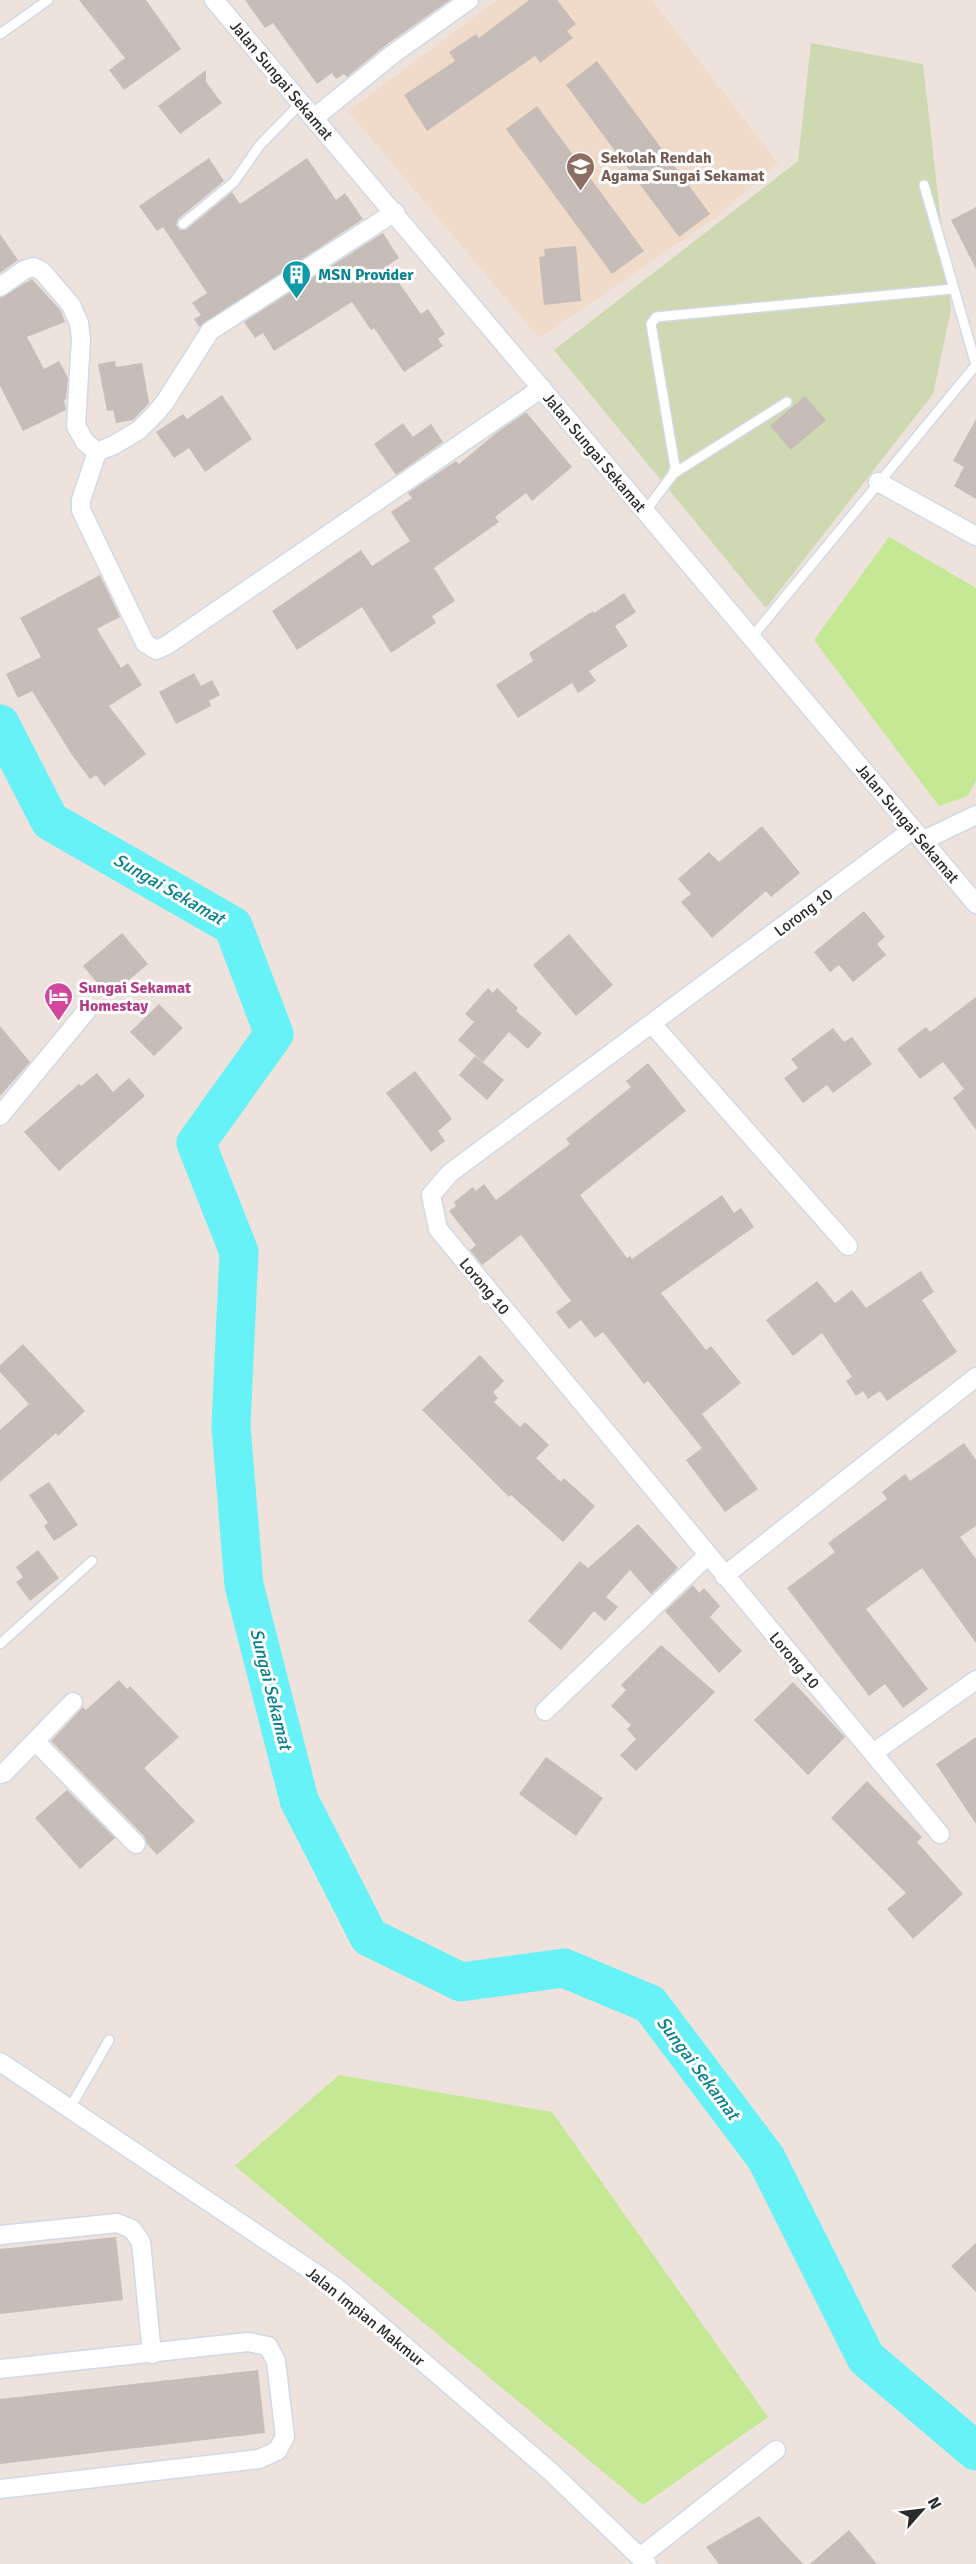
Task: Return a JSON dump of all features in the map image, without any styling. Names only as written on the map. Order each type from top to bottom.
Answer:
[{"type":"street","name":"Jalan Sungai Sekamat","points":[[214,0],[976,904]]},
{"type":"street","points":[[314,118],[393,54],[469,0]]},
{"type":"street","points":[[96,452],[114,445],[139,430],[155,414],[210,331],[395,212]]},
{"type":"street","points":[[0,287],[24,270],[33,267],[42,271],[71,305],[79,323],[81,339],[76,426],[85,442],[96,452]]},
{"type":"street","points":[[96,452],[81,500],[81,510],[145,643],[156,650],[167,645],[542,388]]},
{"type":"street","points":[[878,482],[976,536]]},
{"type":"street","name":"Lorong 10","points":[[940,1834],[438,1230],[431,1195],[450,1173],[652,1024],[918,835],[976,815]]},
{"type":"street","points":[[0,1116],[88,1009]]},
{"type":"street","points":[[652,1024],[849,1246]]},
{"type":"street","points":[[724,1576],[976,1377]]},
{"type":"street","points":[[545,1711],[708,1555]]},
{"type":"street","points":[[873,1753],[976,1680]]},
{"type":"street","points":[[0,1774],[4,1773],[73,1702]]},
{"type":"street","points":[[35,1741],[136,1844]]},
{"type":"street","name":"Jalan Impian Makmur","points":[[0,2062],[336,2287],[550,2470],[643,2560]]},
{"type":"street","points":[[0,2235],[117,2223],[132,2229],[141,2242],[152,2354]]},
{"type":"street","points":[[0,2369],[248,2342],[268,2346],[276,2361],[285,2437],[277,2451],[259,2458],[0,2489]]},
{"type":"street","points":[[643,2560],[776,2450]]},
{"type":"lane","points":[[0,34],[48,0]]},
{"type":"lane","points":[[183,224],[234,182],[260,145],[301,103]]},
{"type":"lane","points":[[752,638],[976,365],[924,185]]},
{"type":"lane","points":[[673,474],[674,462],[651,324],[656,317],[953,289]]},
{"type":"lane","points":[[645,512],[673,474],[787,402]]},
{"type":"lane","points":[[0,1644],[92,1561]]},
{"type":"lane","points":[[69,2108],[109,2040]]},
{"type":"shaded area","name":"Sekolah Rendah Agama Sungai Sekamat","points":[[497,0],[652,0],[778,163],[714,219],[539,338],[348,111]]},
{"type":"green space","points":[[811,43],[923,64],[951,310],[933,394],[766,608],[554,350],[798,161]]},
{"type":"green space","points":[[889,537],[976,588],[976,780],[968,796],[939,806],[814,640]]},
{"type":"green space","points":[[339,2075],[552,2112],[768,2417],[643,2505],[235,2166]]},
{"type":"building","points":[[79,0],[146,0],[181,49],[124,90],[109,70],[125,58]]},
{"type":"building","points":[[245,0],[450,0],[386,45],[347,77],[344,74],[336,79],[332,73],[317,84],[273,23],[265,28]]},
{"type":"building","points":[[529,0],[557,0],[576,24],[567,31],[573,38],[540,63],[535,56],[427,131],[404,95],[455,61],[449,52],[476,34],[479,38]]},
{"type":"building","points":[[597,61],[710,214],[679,237],[566,85]]},
{"type":"building","points":[[206,70],[206,82],[222,103],[180,134],[158,106]]},
{"type":"building","points":[[537,106],[644,251],[612,274],[506,129]]},
{"type":"building","points":[[209,158],[224,181],[178,219],[176,225],[180,230],[187,229],[232,192],[240,204],[307,158],[336,200],[345,193],[363,219],[199,327],[194,319],[201,315],[192,303],[207,293],[163,227],[157,231],[139,206]]},
{"type":"building","points":[[976,207],[976,269],[951,220]]},
{"type":"building","points":[[383,233],[399,258],[387,266],[421,314],[428,309],[445,334],[438,339],[443,346],[404,372],[374,328],[371,330],[352,302],[274,351],[263,333],[255,338],[244,322]]},
{"type":"building","points":[[0,234],[18,260],[0,273]]},
{"type":"building","points":[[576,246],[581,301],[544,305],[539,257],[545,256],[544,249]]},
{"type":"building","points":[[32,279],[61,311],[65,322],[27,337],[44,369],[59,361],[68,378],[64,400],[66,410],[23,431],[0,386],[0,298]]},
{"type":"building","points":[[115,361],[116,367],[142,363],[149,403],[133,420],[116,423],[113,410],[107,411],[98,364]]},
{"type":"building","points":[[222,395],[252,439],[205,472],[189,448],[174,458],[156,432],[183,414],[187,419]]},
{"type":"building","points":[[805,396],[826,420],[791,450],[770,426]]},
{"type":"building","points":[[526,412],[572,467],[532,501],[526,493],[495,517],[499,522],[434,568],[455,601],[432,616],[436,623],[391,653],[362,607],[297,650],[272,611],[361,550],[372,566],[410,541],[391,512],[412,498],[408,493],[456,461],[459,464]]},
{"type":"building","points":[[976,419],[976,499],[954,486],[964,467],[953,461]]},
{"type":"building","points":[[403,423],[413,437],[431,424],[443,442],[396,475],[374,444]]},
{"type":"building","points":[[100,575],[120,617],[97,629],[121,668],[128,663],[142,685],[109,706],[146,754],[104,786],[96,775],[90,779],[72,755],[32,691],[18,698],[6,674],[41,657],[20,618]]},
{"type":"building","points":[[624,593],[636,612],[615,626],[628,646],[589,671],[596,681],[578,693],[572,683],[518,718],[496,685],[533,661],[529,653]]},
{"type":"building","points":[[194,673],[201,686],[212,680],[220,695],[209,701],[211,706],[176,724],[159,692]]},
{"type":"building","points":[[762,826],[800,873],[771,897],[766,891],[712,938],[681,902],[691,894],[678,879],[709,852],[719,862]]},
{"type":"building","points":[[864,911],[885,937],[877,944],[886,955],[853,982],[839,965],[830,972],[814,952]]},
{"type":"building","points":[[122,933],[148,964],[109,997],[83,966]]},
{"type":"building","points":[[569,934],[613,985],[576,1016],[533,965]]},
{"type":"building","points":[[488,988],[493,993],[497,988],[518,1008],[516,1011],[542,1033],[528,1049],[509,1032],[483,1062],[458,1040],[474,1022],[465,1014]]},
{"type":"building","points":[[976,997],[976,1130],[953,1098],[964,1089],[943,1062],[920,1079],[897,1049],[926,1027],[930,1032]]},
{"type":"building","points":[[159,1004],[183,1028],[154,1056],[130,1032]]},
{"type":"building","points":[[0,1026],[30,1062],[0,1096]]},
{"type":"building","points":[[833,1028],[844,1042],[852,1037],[872,1064],[833,1093],[827,1085],[803,1103],[784,1078],[798,1068],[791,1059]]},
{"type":"building","points":[[475,1056],[504,1080],[487,1100],[459,1075]]},
{"type":"building","points":[[648,1063],[686,1111],[580,1195],[627,1258],[630,1256],[632,1259],[722,1195],[734,1213],[741,1208],[754,1227],[661,1293],[706,1350],[711,1346],[741,1383],[702,1414],[758,1489],[725,1512],[686,1460],[702,1448],[648,1381],[644,1384],[603,1332],[595,1338],[581,1320],[569,1329],[556,1312],[571,1301],[521,1235],[482,1265],[470,1250],[476,1245],[449,1211],[456,1206],[454,1202],[473,1187],[476,1191],[484,1184],[496,1200],[570,1144],[566,1139],[631,1087],[626,1081]]},
{"type":"building","points":[[415,1071],[452,1119],[438,1131],[445,1141],[431,1152],[386,1093]]},
{"type":"building","points":[[97,1073],[113,1092],[129,1078],[145,1096],[59,1171],[24,1132],[79,1084],[81,1086]]},
{"type":"building","points":[[921,1271],[934,1292],[922,1300],[957,1352],[887,1401],[880,1391],[868,1399],[863,1391],[856,1396],[846,1381],[852,1377],[822,1333],[793,1356],[766,1320],[817,1281],[835,1303],[852,1290],[866,1308]]},
{"type":"building","points":[[23,1344],[85,1411],[58,1436],[56,1433],[0,1482],[0,1430],[29,1404],[0,1372],[0,1365]]},
{"type":"building","points":[[480,1355],[504,1381],[493,1392],[498,1398],[494,1402],[520,1427],[525,1422],[549,1445],[536,1458],[561,1482],[564,1478],[595,1506],[563,1542],[511,1495],[509,1497],[422,1410]]},
{"type":"building","points":[[964,1443],[976,1460],[976,1526],[960,1537],[976,1559],[976,1643],[922,1568],[866,1609],[928,1689],[903,1708],[885,1684],[869,1696],[787,1588],[835,1552],[828,1543],[887,1499],[882,1492],[905,1474],[910,1481]]},
{"type":"building","points":[[49,1482],[78,1525],[54,1541],[44,1526],[48,1523],[29,1495]]},
{"type":"building","points":[[638,1524],[678,1568],[651,1594],[630,1570],[606,1597],[618,1607],[605,1621],[594,1611],[561,1650],[528,1621],[580,1561],[588,1568]]},
{"type":"building","points":[[38,1550],[59,1578],[30,1601],[16,1582],[23,1577],[16,1567]]},
{"type":"building","points":[[693,1585],[699,1593],[704,1588],[720,1606],[710,1617],[742,1651],[719,1673],[665,1611]]},
{"type":"building","points":[[661,1645],[715,1692],[636,1771],[620,1755],[636,1739],[627,1729],[631,1725],[611,1706],[626,1690],[621,1685]]},
{"type":"building","points":[[119,1680],[127,1689],[130,1686],[179,1737],[144,1768],[195,1821],[157,1855],[147,1844],[144,1836],[51,1741],[83,1707],[86,1710]]},
{"type":"building","points":[[793,1682],[845,1737],[808,1775],[754,1720]]},
{"type":"building","points":[[976,1737],[976,1824],[936,1764]]},
{"type":"building","points":[[546,1757],[603,1798],[576,1836],[519,1794]]},
{"type":"building","points":[[867,1781],[922,1837],[917,1842],[963,1894],[913,1939],[887,1909],[906,1893],[831,1818]]},
{"type":"building","points":[[67,1790],[115,1838],[80,1869],[35,1818]]},
{"type":"building","points":[[116,2237],[123,2300],[0,2314],[0,2249]]},
{"type":"building","points":[[976,2243],[976,2292],[951,2266]]},
{"type":"building","points":[[258,2370],[265,2433],[0,2464],[0,2399]]},
{"type":"building","points":[[759,2516],[803,2564],[719,2564],[706,2547]]},
{"type":"building","points":[[849,2530],[877,2564],[810,2564]]},
{"type":"waterway","name":"Sungai Sekamat","points":[[0,724],[50,821],[233,926],[274,1034],[196,1143],[239,1252],[231,1426],[244,1585],[299,1800],[369,1937],[461,1982],[564,1968],[650,2004],[766,2158],[866,2358],[976,2451]]},
{"type":"place","name":"Sekolah Rendah Agama Sungai Sekamat","points":[[580,192]]},
{"type":"place","name":"MSN Provider","points":[[297,300]]},
{"type":"place","name":"Sungai Sekamat Homestay","points":[[58,1022]]}]
